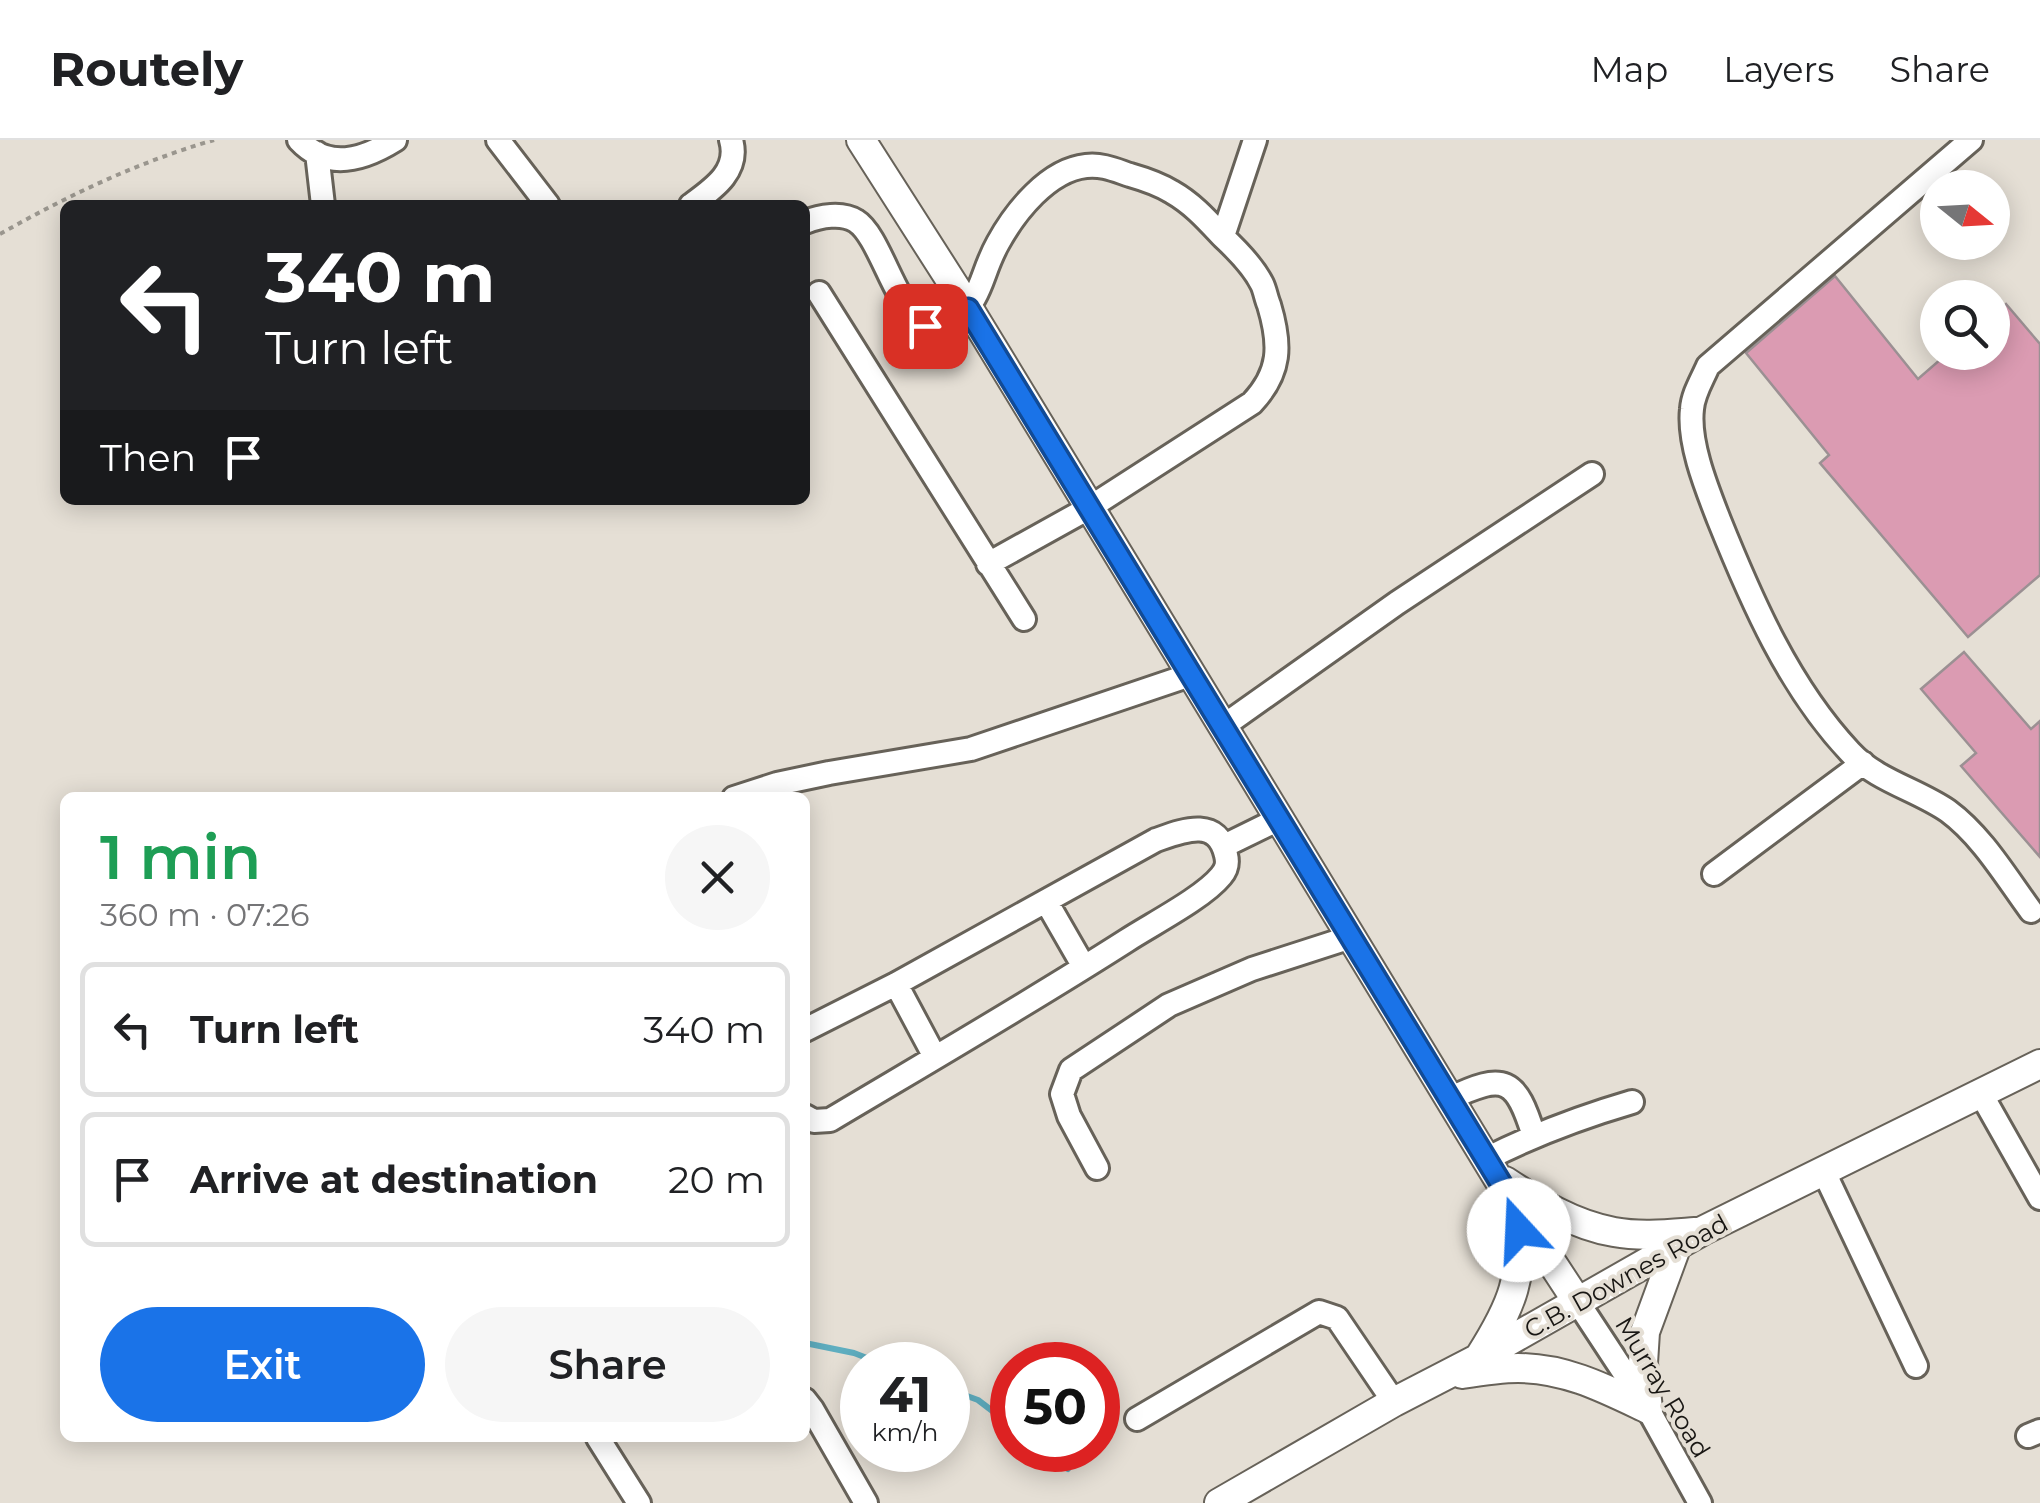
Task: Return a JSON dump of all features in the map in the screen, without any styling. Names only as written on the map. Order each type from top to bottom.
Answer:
[{"type":"main road","points":[[861,140],[1516,1208],[1577,1301]]},
{"type":"main road","name":"C.B. Downes Road","points":[[1220,1503],[1690,1238],[2040,1064]]},
{"type":"main road","points":[[1491,1167],[1548,1208],[1596,1228],[1690,1238],[1645,1332],[1642,1363],[1648,1409]]},
{"type":"main road","points":[[1479,1358],[1516,1289],[1520,1261],[1516,1208]]},
{"type":"main road","points":[[1444,1376],[1500,1368],[1550,1370],[1598,1385],[1648,1409]]},
{"type":"street","points":[[308,146],[332,159],[349,160],[375,152],[395,140]]},
{"type":"street","points":[[498,140],[544,200]]},
{"type":"street","points":[[698,200],[722,182],[732,162],[730,140]]},
{"type":"street","points":[[1223,236],[1254,140]]},
{"type":"street","points":[[1971,140],[1708,366],[1692,410],[1700,466],[1712,502],[1782,658],[1823,720],[1862,763],[1948,811],[1969,831],[2031,911]]},
{"type":"street","points":[[308,146],[322,200]]},
{"type":"street","points":[[810,221],[846,216],[858,222],[868,232],[902,300],[916,319],[934,330],[944,329],[968,309],[996,246],[1049,181],[1068,170],[1102,166],[1171,190],[1197,209],[1262,283],[1278,344],[1266,388],[1252,403],[1090,508],[988,564]]},
{"type":"street","points":[[820,293],[1024,619]]},
{"type":"street","points":[[1222,727],[1397,603],[1592,474]]},
{"type":"street","points":[[752,792],[829,773],[971,749],[1190,675]]},
{"type":"street","points":[[1714,874],[1862,763]]},
{"type":"street","points":[[1224,846],[1279,819]]},
{"type":"street","points":[[810,1027],[1156,840],[1187,829],[1203,829],[1219,838],[1224,846],[1227,866],[1214,882],[1084,967],[830,1120],[810,1119]]},
{"type":"street","points":[[1046,901],[1084,967]]},
{"type":"street","points":[[1097,1168],[1068,1116],[1062,1094],[1071,1070],[1168,1005],[1252,969],[1351,937]]},
{"type":"street","points":[[896,984],[935,1057]]},
{"type":"street","points":[[1450,1099],[1489,1083],[1508,1086],[1524,1104],[1534,1136]]},
{"type":"street","points":[[1980,1092],[2040,1198]]},
{"type":"street","points":[[1491,1167],[1534,1136],[1632,1102]]},
{"type":"street","points":[[1824,1172],[1916,1366]]},
{"type":"street","name":"Murray Road","points":[[1577,1301],[1648,1409],[1700,1503]]},
{"type":"street","points":[[1137,1418],[1318,1312],[1337,1318],[1394,1402]]},
{"type":"street","points":[[810,1406],[866,1503]]},
{"type":"street","points":[[601,1442],[639,1503]]},
{"type":"path","points":[[65,200],[121,171],[214,140]]},
{"type":"path","points":[[0,234],[60,203]]},
{"type":"building","points":[[1835,276],[1918,379],[1928,370],[2010,370],[2010,309],[2040,344],[2040,575],[1968,637],[1820,463],[1829,455],[1746,353]]},
{"type":"building","points":[[1964,652],[2031,729],[2040,721],[2040,857],[1961,766],[1976,753],[1921,689]]},
{"type":"waterway","points":[[810,1344],[840,1350]]},
{"type":"waterway","points":[[970,1397],[990,1409]]},
{"type":"route","points":[[925,326],[944,329],[968,309],[1516,1208],[1519,1230]]}]
